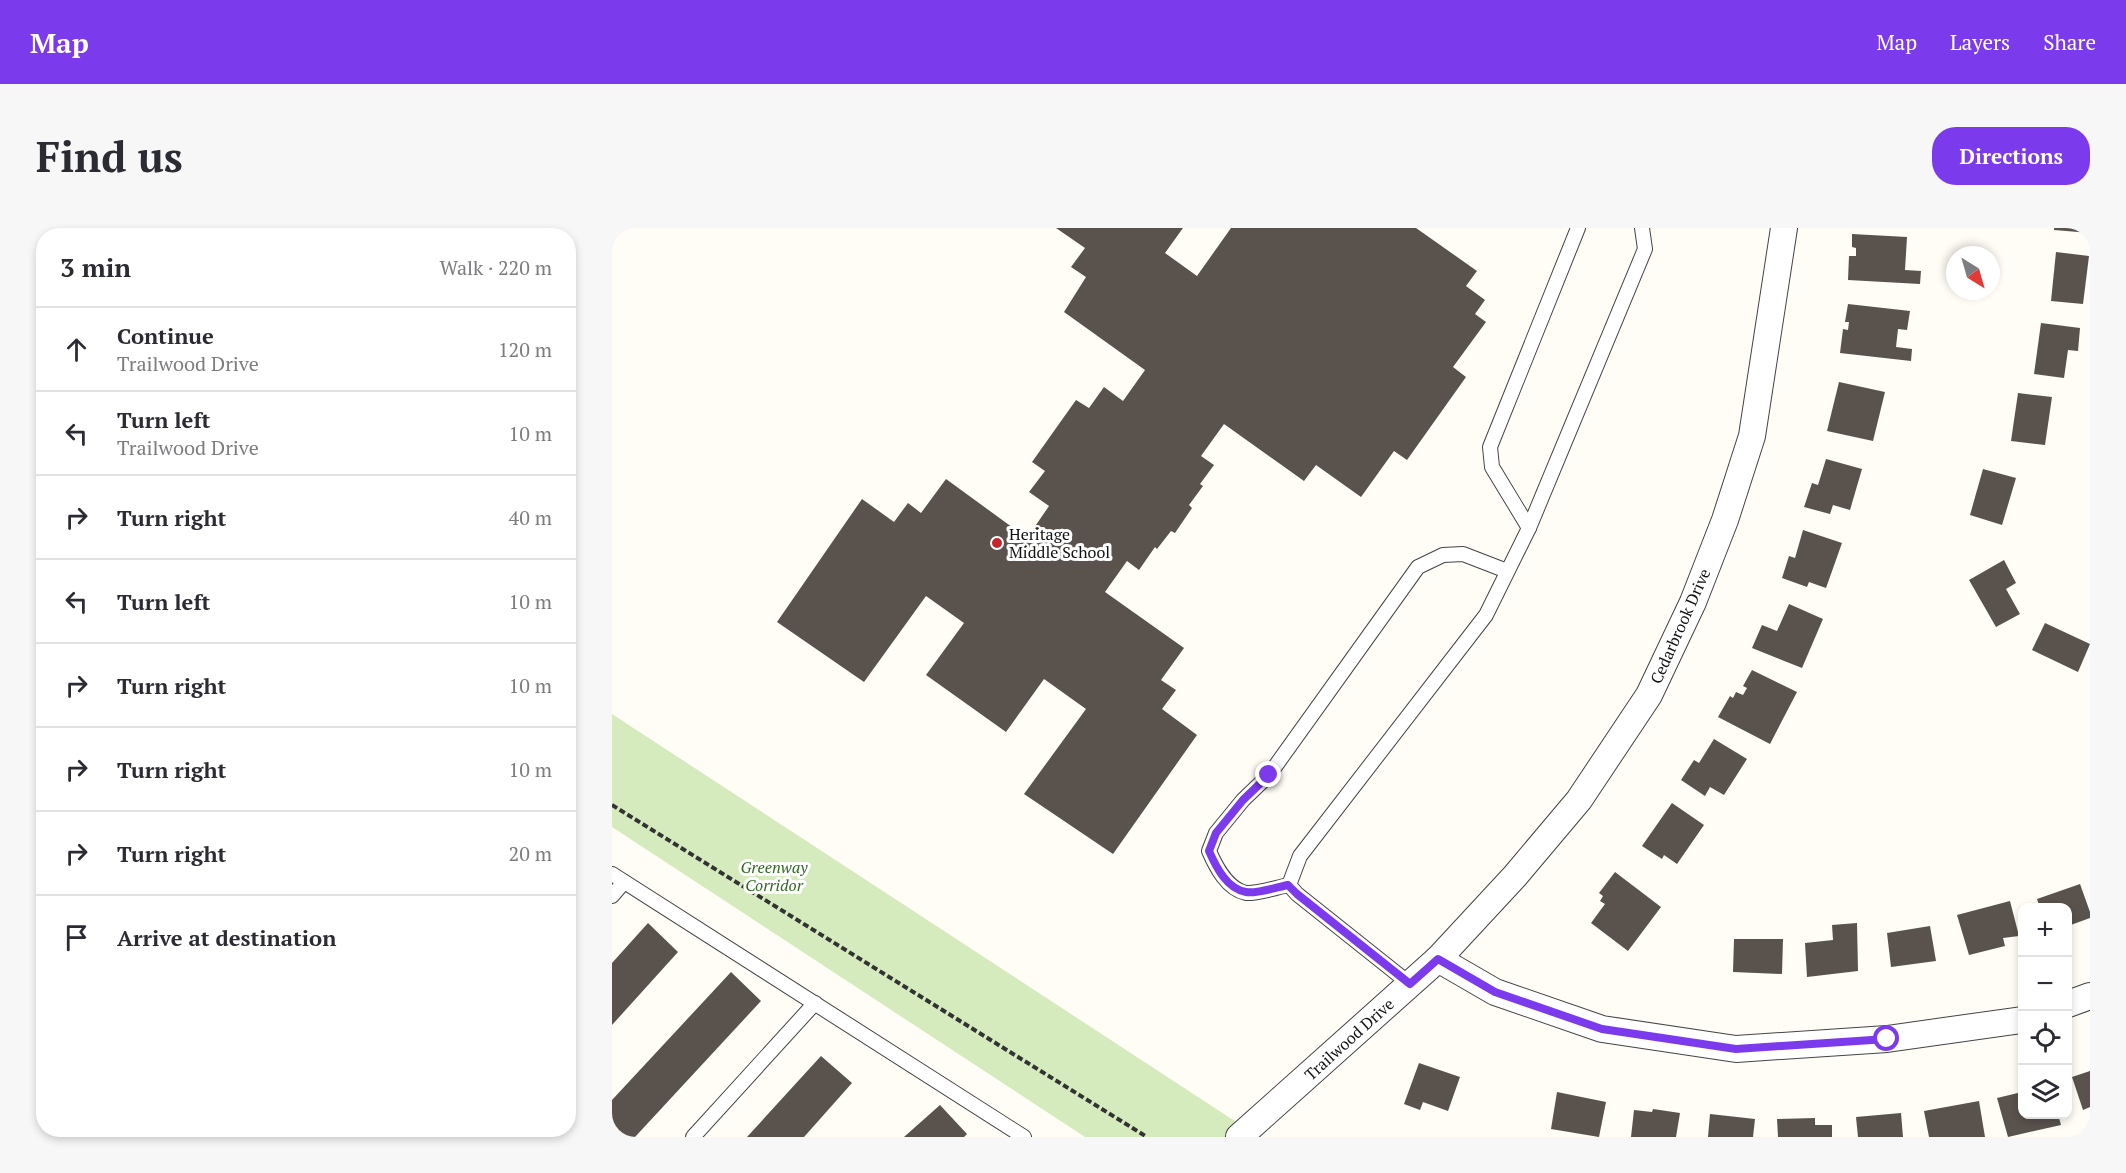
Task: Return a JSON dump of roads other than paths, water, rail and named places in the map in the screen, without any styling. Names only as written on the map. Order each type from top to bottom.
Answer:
[{"type":"street","name":"Cedarbrook Drive","points":[[1438,959],[1515,876],[1579,800],[1648,695],[1693,602],[1725,520],[1752,436],[1784,228]]},
{"type":"street","name":"Trailwood Drive","points":[[1239,1137],[1438,959]]},
{"type":"street","points":[[1438,959],[1495,992],[1602,1029],[1736,1049],[1887,1039],[2018,1021]]},
{"type":"street","points":[[2072,1002],[2090,996]]},
{"type":"lane","points":[[1529,528],[1492,467],[1490,447],[1578,228]]},
{"type":"lane","points":[[1288,885],[1300,856],[1486,615],[1529,528],[1645,249],[1642,228]]},
{"type":"lane","points":[[1288,885],[1246,893],[1233,886],[1218,871],[1209,851],[1216,833],[1243,800],[1269,775],[1418,567],[1443,555],[1463,554],[1507,572]]},
{"type":"lane","points":[[612,874],[1024,1137]]},
{"type":"lane","points":[[612,896],[624,882]]},
{"type":"lane","points":[[1288,885],[1410,984]]},
{"type":"lane","points":[[693,1137],[815,1003]]},
{"type":"place","name":"Heritage Middle School","points":[[997,543]]},
{"type":"park label","name":"Greenway Corridor","points":[[774,876]]}]
